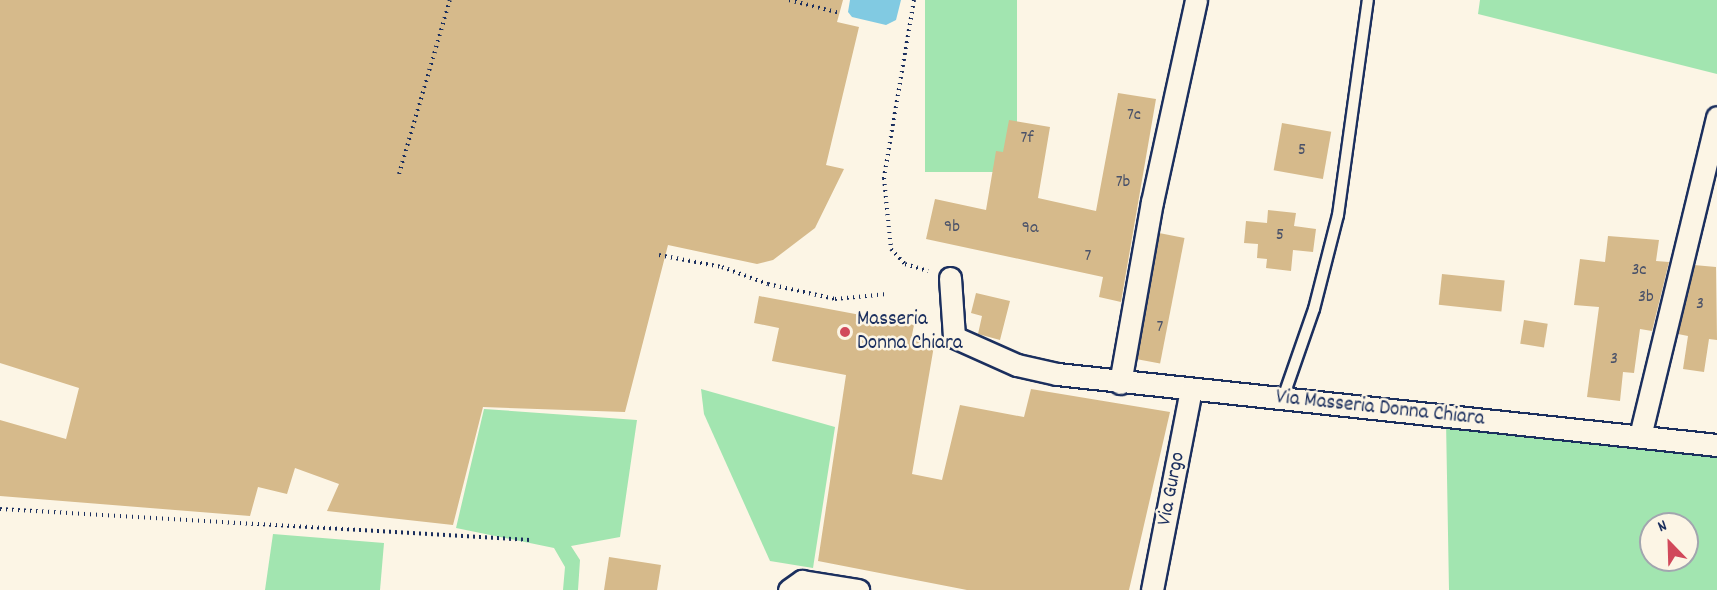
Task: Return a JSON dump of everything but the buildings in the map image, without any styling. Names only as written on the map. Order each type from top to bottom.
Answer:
[{"type":"street","points":[[1120,383],[1152,202],[1196,0]]},
{"type":"street","points":[[1640,436],[1717,117]]},
{"type":"street","name":"Via Masseria Donna Chiara","points":[[950,278],[951,325],[954,337],[962,343],[1017,365],[1120,383],[1191,388],[1717,444]]},
{"type":"street","name":"Via Gurgo","points":[[1152,590],[1191,388]]},
{"type":"street","points":[[789,590],[802,581],[858,590]]},
{"type":"lane","points":[[1283,398],[1314,309],[1338,215],[1368,0]]},
{"type":"path","points":[[399,174],[450,0]]},
{"type":"path","points":[[789,0],[840,13]]},
{"type":"path","points":[[914,0],[884,178],[891,249],[905,264],[950,278]]},
{"type":"path","points":[[659,255],[722,267],[768,284],[835,299],[887,294]]},
{"type":"path","points":[[0,509],[530,540]]},
{"type":"green space","points":[[925,0],[1017,0],[1017,172],[925,172]]},
{"type":"green space","points":[[1480,0],[1717,0],[1717,74],[1478,14]]},
{"type":"green space","points":[[701,389],[835,427],[813,568],[770,561],[704,414]]},
{"type":"green space","points":[[484,409],[637,420],[620,537],[571,546],[580,560],[578,590],[563,590],[565,567],[554,548],[456,528]]},
{"type":"green space","points":[[1446,421],[1717,452],[1717,590],[1449,590]]},
{"type":"green space","points":[[273,534],[384,543],[380,590],[265,590]]},
{"type":"water","points":[[850,0],[901,0],[896,20],[886,25],[852,17],[848,12]]},
{"type":"place","name":"Masseria Donna Chiara","points":[[845,332]]}]
